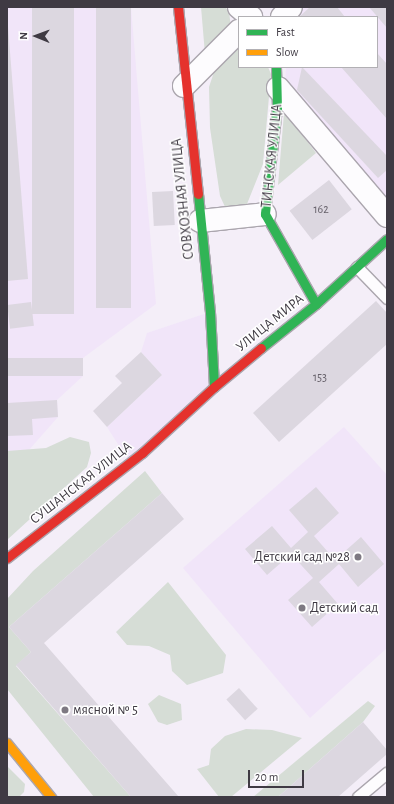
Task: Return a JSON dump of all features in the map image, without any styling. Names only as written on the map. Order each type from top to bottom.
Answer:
[{"type":"main road","name":"СОВХОЗНАЯ УЛИЦА","points":[[178,7],[184,86],[210,312],[214,387]]},
{"type":"main road","name":"ТИНСКАЯ УЛИЦА","points":[[277,77],[265,214],[316,304]]},
{"type":"main road","name":"УЛИЦА МИРА","points":[[170,426],[214,387],[316,304],[387,239]]},
{"type":"main road","name":"СУШАНСКАЯ УЛИЦА","points":[[7,558],[142,453],[170,426]]},
{"type":"main road","points":[[7,743],[51,797]]},
{"type":"street","points":[[239,7],[250,16]]},
{"type":"street","points":[[283,16],[291,7]]},
{"type":"street","points":[[184,86],[238,32]]},
{"type":"street","points":[[277,77],[387,216]]},
{"type":"street","points":[[200,221],[265,214]]},
{"type":"lane","points":[[357,267],[387,298]]},
{"type":"lane","points":[[358,797],[387,772]]},
{"type":"shaded area","points":[[7,7],[131,7],[156,304],[83,358],[83,376],[57,400],[58,417],[28,451],[7,451]]},
{"type":"shaded area","points":[[201,7],[225,7],[229,11],[231,28],[205,54]]},
{"type":"shaded area","points":[[302,7],[387,7],[387,199],[285,87],[286,68],[378,68],[378,16],[291,16]]},
{"type":"shaded area","points":[[238,47],[238,68],[268,68],[271,74],[263,164],[247,204],[226,209],[220,196],[210,128],[209,87],[215,69]]},
{"type":"shaded area","points":[[285,101],[298,129],[316,153],[278,185]]},
{"type":"shaded area","points":[[210,312],[214,387],[130,463],[107,427],[162,375],[141,352],[147,333]]},
{"type":"shaded area","name":"Детский сад","points":[[344,427],[387,475],[387,648],[310,718],[183,568]]},
{"type":"shaded area","points":[[70,437],[89,442],[91,453],[87,467],[7,540],[7,451],[46,448]]},
{"type":"shaded area","points":[[145,471],[162,493],[9,627],[31,652],[16,666],[131,797],[94,797],[7,689],[7,599],[33,571]]},
{"type":"shaded area","points":[[168,582],[226,655],[223,673],[187,685],[172,671],[170,655],[149,646],[127,645],[116,632]]},
{"type":"shaded area","points":[[159,695],[181,704],[182,720],[167,725],[158,722],[148,704]]},
{"type":"shaded area","points":[[368,701],[375,706],[363,722],[278,797],[253,797]]},
{"type":"shaded area","points":[[246,729],[272,730],[302,738],[231,797],[219,797],[197,769],[209,765],[211,749],[225,736]]},
{"type":"shaded area","points":[[7,766],[25,784],[24,792],[19,797],[7,797]]},
{"type":"building","points":[[32,7],[74,7],[74,314],[32,314]]},
{"type":"building","points":[[96,7],[131,7],[131,308],[96,308]]},
{"type":"building","points":[[310,7],[337,7],[344,16],[300,16]]},
{"type":"building","points":[[369,7],[387,7],[387,28],[378,16]]},
{"type":"building","points":[[7,14],[28,279],[7,281]]},
{"type":"building","points":[[378,54],[387,64],[387,119],[342,68],[378,68]]},
{"type":"building","points":[[303,68],[387,156],[387,170],[378,178],[297,90]]},
{"type":"building","points":[[329,180],[352,209],[312,240],[290,211]]},
{"type":"building","points":[[173,191],[175,225],[154,226],[152,192]]},
{"type":"building","points":[[376,301],[387,313],[387,344],[279,442],[253,413]]},
{"type":"building","points":[[31,302],[34,326],[10,329],[7,305]]},
{"type":"building","points":[[141,352],[162,375],[107,427],[93,411],[122,383],[115,376]]},
{"type":"building","points":[[7,358],[83,358],[83,376],[7,376]]},
{"type":"building","points":[[57,400],[58,417],[32,419],[33,435],[7,436],[7,403]]},
{"type":"building","name":"Детский сад №28","points":[[316,487],[339,513],[314,536],[335,560],[361,537],[384,564],[358,587],[339,564],[319,582],[338,604],[312,627],[288,600],[313,578],[291,554],[267,575],[245,549],[272,526],[291,548],[308,532],[289,510]]},
{"type":"building","points":[[162,493],[184,519],[44,643],[179,797],[131,797],[16,665],[31,652],[9,627]]},
{"type":"building","points":[[239,688],[258,709],[245,720],[226,699]]},
{"type":"building","points":[[363,722],[387,750],[387,754],[338,797],[278,797]]},
{"type":"traffic: fast","points":[[276,68],[277,108],[265,214],[316,304]]},
{"type":"traffic: fast","points":[[198,194],[210,312],[214,387]]},
{"type":"traffic: fast","points":[[261,348],[316,304],[387,239]]},
{"type":"traffic: slow","points":[[7,743],[51,797]]},
{"type":"traffic: jam","points":[[178,7],[198,194]]},
{"type":"traffic: jam","points":[[7,558],[142,453],[214,387],[261,348]]},
{"type":"place","name":"Детский сад №28","points":[[358,557]]},
{"type":"place","name":"Детский сад","points":[[302,608]]},
{"type":"place","name":"мясной № 5","points":[[65,710]]}]
